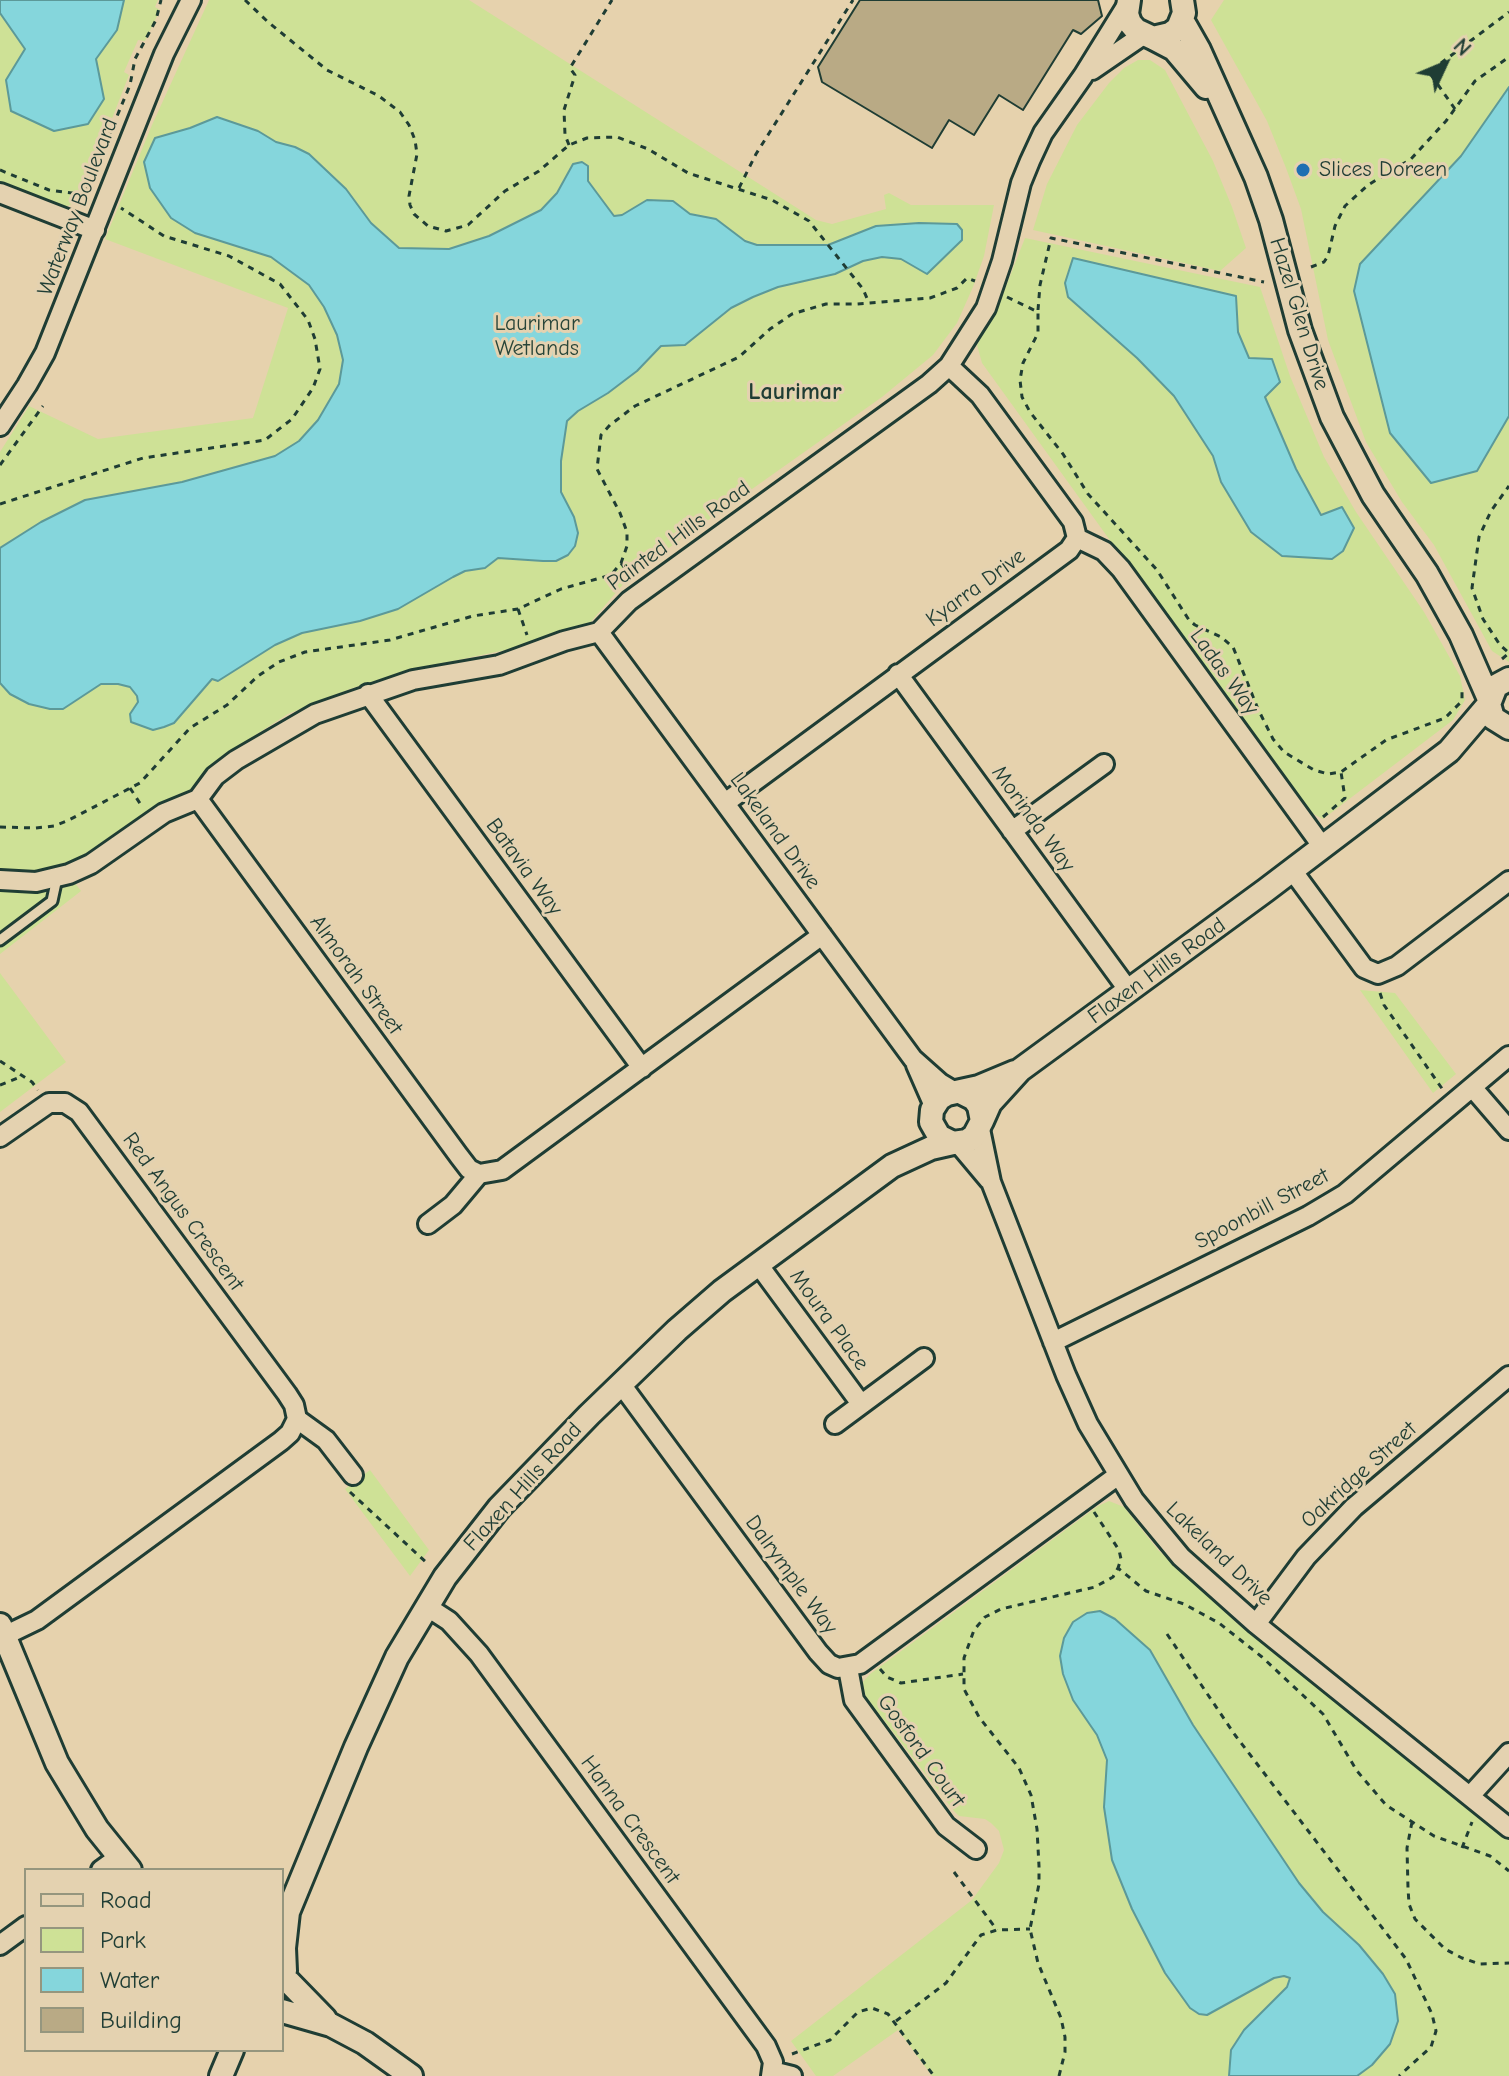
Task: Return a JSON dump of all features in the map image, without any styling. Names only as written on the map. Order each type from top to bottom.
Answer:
[{"type":"street","name":"Waterway Boulevard","points":[[0,426],[45,353],[164,54],[191,0]]},
{"type":"street","points":[[1128,3],[1130,23],[1148,36],[1170,34],[1186,8]]},
{"type":"street","name":"Painted Hills Road","points":[[599,632],[629,601],[920,391],[949,366],[971,336],[994,289],[1016,199],[1043,133],[1128,3]]},
{"type":"street","name":"Hazel Glen Drive","points":[[1186,8],[1199,50],[1256,177],[1271,220],[1300,330],[1332,417],[1373,495],[1427,574],[1461,635],[1502,667]]},
{"type":"street","name":"Painted Hills Road","points":[[1083,76],[1148,36]]},
{"type":"street","name":"Hazel Glen Drive","points":[[1148,36],[1174,49],[1224,110]]},
{"type":"street","points":[[0,193],[95,230]]},
{"type":"street","points":[[949,366],[980,395],[1073,522],[1077,538]]},
{"type":"street","name":"Kyarra Drive","points":[[725,803],[1069,550],[1077,538]]},
{"type":"street","name":"Ladas Way","points":[[1077,538],[1104,551],[1121,569],[1316,836]]},
{"type":"street","points":[[0,880],[36,882],[57,878],[105,855],[174,807],[198,799],[222,770],[315,714],[413,680],[499,665],[564,641],[599,632]]},
{"type":"street","name":"Lakeland Drive","points":[[599,632],[913,1059],[940,1083],[958,1092]]},
{"type":"street","name":"Flaxen Hills Road","points":[[1449,751],[1489,702],[1502,667]]},
{"type":"street","name":"Morinda Way","points":[[898,674],[1129,991]]},
{"type":"street","name":"Batavia Way","points":[[368,694],[642,1068]]},
{"type":"street","points":[[1489,702],[1493,718],[1506,727]]},
{"type":"street","name":"Flaxen Hills Road","points":[[981,1125],[990,1103],[1020,1070],[1292,870],[1316,836],[1449,751],[1506,727]]},
{"type":"street","points":[[1012,831],[1104,764]]},
{"type":"street","name":"Almorah Street","points":[[198,799],[459,1156],[469,1169],[479,1174]]},
{"type":"street","points":[[1292,870],[1364,968],[1384,974],[1509,881]]},
{"type":"street","points":[[428,1224],[453,1205],[479,1174],[502,1170],[822,935]]},
{"type":"street","name":"Spoonbill Street","points":[[1053,1342],[1345,1194],[1509,1056]]},
{"type":"street","name":"Lakeland Drive","points":[[913,1059],[932,1110]]},
{"type":"street","name":"Flaxen Hills Road","points":[[958,1092],[1020,1070]]},
{"type":"street","points":[[1472,1087],[1509,1130]]},
{"type":"street","points":[[958,1092],[968,1095],[979,1106],[981,1125],[974,1136],[956,1143],[939,1136],[931,1122],[932,1110],[947,1094],[958,1092]]},
{"type":"street","points":[[0,1137],[49,1103]]},
{"type":"street","name":"Red Angus Crescent","points":[[49,1103],[65,1103],[87,1121],[287,1394],[294,1405],[297,1419],[326,1440],[348,1479]]},
{"type":"street","name":"Flaxen Hills Road","points":[[892,1166],[921,1134],[932,1110]]},
{"type":"street","name":"Lakeland Drive","points":[[981,1125],[991,1182],[1053,1342],[1088,1424],[1117,1476],[1148,1518],[1181,1557],[1256,1624],[1509,1828]]},
{"type":"street","name":"Lakeland Drive","points":[[956,1143],[991,1182]]},
{"type":"street","name":"Flaxen Hills Road","points":[[284,1981],[285,1916],[383,1686],[426,1606],[499,1508],[677,1330],[758,1264],[892,1166],[931,1148],[956,1143]]},
{"type":"street","name":"Moura Place","points":[[758,1264],[861,1404]]},
{"type":"street","name":"Moura Place","points":[[835,1424],[924,1358]]},
{"type":"street","name":"Oakridge Street","points":[[1256,1624],[1306,1557],[1354,1507],[1509,1376]]},
{"type":"street","name":"Dalrymple Way","points":[[621,1384],[818,1652],[829,1664],[848,1668]]},
{"type":"street","points":[[117,1866],[57,1763],[2,1631],[37,1620],[281,1441],[290,1433],[297,1419]]},
{"type":"street","points":[[848,1668],[870,1657],[1117,1476]]},
{"type":"street","name":"Hanna Crescent","points":[[426,1606],[449,1621],[479,1654],[766,2046],[773,2062],[771,2073]]},
{"type":"street","name":"Gosford Court","points":[[848,1668],[854,1700],[946,1826],[956,1837],[976,1849]]},
{"type":"street","points":[[1476,1801],[1509,1753]]},
{"type":"street","points":[[0,1945],[24,1927]]},
{"type":"street","points":[[284,1981],[331,2025]]},
{"type":"street","points":[[284,2012],[331,2025],[365,2043],[411,2076]]},
{"type":"street","points":[[221,2076],[231,2052]]},
{"type":"street","points":[[771,2073],[792,2076]]},
{"type":"lane","points":[[0,940],[52,901],[57,878]]},
{"type":"path","points":[[84,194],[130,85],[135,59],[156,20],[161,0]]},
{"type":"path","points":[[245,0],[327,70],[379,96],[400,112],[409,125],[417,154],[410,205],[414,214],[428,226],[446,231],[468,225],[505,191],[539,171],[569,145],[587,138],[617,137],[648,149],[688,173],[772,200],[809,221],[863,289],[869,303]]},
{"type":"path","points":[[569,145],[565,135],[564,110],[575,75],[570,68],[612,0]]},
{"type":"path","points":[[739,188],[756,154],[853,0]]},
{"type":"path","points":[[1455,109],[1429,72],[1509,12]]},
{"type":"path","points":[[1311,267],[1324,262],[1328,256],[1335,226],[1345,206],[1368,185],[1411,159],[1475,81],[1509,57]]},
{"type":"path","points":[[0,170],[49,190],[84,194],[106,201],[164,236],[229,256],[280,284],[308,320],[320,369],[313,388],[292,419],[265,440],[143,458],[0,504]]},
{"type":"path","points":[[1264,282],[1051,238],[1040,285],[1038,333],[1023,363],[1020,380],[1022,397],[1030,412],[1059,447],[1088,494],[1157,570],[1189,620],[1233,647],[1258,709],[1279,745],[1293,759],[1328,774],[1341,772],[1386,740],[1445,718],[1462,701],[1462,691],[1502,667],[1500,645],[1483,619],[1472,588],[1479,537],[1491,511],[1509,486]]},
{"type":"path","points":[[0,827],[54,826],[130,788],[152,772],[190,728],[227,705],[258,676],[279,662],[305,652],[390,640],[473,616],[518,609],[561,589],[611,575],[621,563],[627,546],[627,532],[597,469],[601,435],[635,406],[739,357],[792,314],[826,304],[930,298],[957,288],[967,278],[1038,312]]},
{"type":"path","points":[[0,465],[43,406]]},
{"type":"path","points":[[518,609],[533,654]]},
{"type":"path","points":[[1316,836],[1343,802],[1346,792],[1341,772]]},
{"type":"path","points":[[130,788],[152,821]]},
{"type":"path","points":[[1373,973],[1384,1005],[1454,1102]]},
{"type":"path","points":[[0,1061],[24,1076],[49,1103]]},
{"type":"path","points":[[0,1085],[24,1076]]},
{"type":"path","points":[[348,1479],[401,1542],[445,1577]]},
{"type":"path","points":[[1059,2076],[1065,2037],[1061,2018],[1038,1963],[1030,1929],[1039,1884],[1037,1829],[1031,1795],[1019,1768],[970,1701],[964,1689],[963,1674],[964,1658],[974,1630],[985,1617],[1013,1605],[1095,1587],[1113,1577],[1121,1559],[1119,1550],[1085,1500]]},
{"type":"path","points":[[1118,1568],[1146,1591],[1184,1604],[1219,1623],[1262,1657],[1323,1714],[1341,1747],[1371,1790],[1386,1805],[1434,1836],[1490,1856],[1509,1871]]},
{"type":"path","points":[[1167,1634],[1235,1735],[1406,1959],[1432,2014],[1436,2031],[1431,2047],[1399,2076]]},
{"type":"path","points":[[870,1657],[887,1677],[901,1683],[963,1674]]},
{"type":"path","points":[[1462,1848],[1476,1801]]},
{"type":"path","points":[[1412,1822],[1407,1848],[1408,1888],[1409,1904],[1415,1919],[1445,1949],[1462,1958],[1480,1964],[1509,1963]]},
{"type":"path","points":[[954,1872],[997,1930]]},
{"type":"path","points":[[894,2021],[946,1983],[981,1935],[997,1930],[1030,1929]]},
{"type":"path","points":[[792,2054],[830,2040],[851,2017],[865,2009],[880,2010],[894,2021],[934,2076]]},
{"type":"green space","points":[[0,0],[158,0],[155,7],[160,10],[145,41],[138,40],[124,72],[129,75],[85,188],[74,203],[65,207],[0,184]]},
{"type":"green space","name":"Laurimar Wetlands","points":[[209,0],[469,0],[816,220],[832,224],[886,209],[884,195],[889,193],[911,205],[994,205],[984,256],[957,323],[933,355],[882,397],[632,574],[589,624],[556,632],[520,647],[405,671],[288,714],[215,761],[191,790],[159,803],[76,860],[43,872],[0,872],[0,452],[29,406],[98,439],[253,418],[288,308],[105,239]]},
{"type":"green space","points":[[1224,0],[1509,0],[1509,662],[1492,651],[1434,545],[1402,502],[1366,442],[1328,340],[1301,209],[1286,168],[1267,121],[1211,20]]},
{"type":"green space","points":[[1138,60],[1150,60],[1165,70],[1213,161],[1232,207],[1246,248],[1220,271],[1033,230],[1047,184],[1077,125],[1109,83],[1124,68]]},
{"type":"green space","points":[[1025,238],[1260,287],[1290,376],[1324,457],[1356,512],[1424,612],[1460,676],[1465,700],[1453,720],[1323,819],[1304,809],[982,363],[977,345],[1001,299]]},
{"type":"green space","points":[[75,883],[81,891],[0,954],[0,892],[51,892]]},
{"type":"green space","points":[[0,973],[66,1062],[0,1112]]},
{"type":"green space","points":[[1360,990],[1395,993],[1456,1074],[1433,1093]]},
{"type":"green space","points":[[370,1470],[429,1550],[410,1576],[345,1489]]},
{"type":"green space","points":[[1109,1501],[1124,1507],[1158,1550],[1240,1626],[1509,1841],[1509,2076],[932,2076],[898,2030],[833,2076],[816,2076],[791,2041],[972,1900],[999,1863],[1004,1850],[999,1831],[991,1823],[985,1819],[959,1816],[954,1811],[866,1697],[862,1683],[1098,1506]]},
{"type":"water","points":[[0,0],[124,0],[117,30],[96,59],[104,99],[88,124],[54,131],[11,111],[6,80],[25,49],[0,13]]},
{"type":"water","points":[[1509,87],[1509,416],[1477,471],[1431,483],[1390,433],[1354,291],[1360,264],[1461,156]]},
{"type":"water","points":[[217,117],[309,154],[346,189],[371,223],[399,248],[449,249],[489,236],[541,210],[557,193],[573,164],[582,162],[588,166],[588,181],[614,216],[622,215],[647,200],[673,201],[690,214],[716,219],[745,241],[757,245],[828,245],[876,226],[919,223],[957,224],[962,230],[962,240],[927,274],[901,259],[882,257],[753,297],[731,308],[685,345],[661,346],[637,371],[578,411],[567,421],[561,461],[561,492],[574,517],[578,533],[575,546],[568,555],[556,561],[498,558],[485,568],[465,571],[453,577],[398,609],[360,621],[302,633],[275,645],[218,681],[212,679],[174,723],[153,730],[131,722],[130,714],[138,702],[137,696],[130,687],[118,684],[101,684],[63,709],[29,704],[10,694],[0,683],[0,548],[41,522],[85,500],[182,482],[275,456],[299,441],[318,420],[339,384],[343,360],[337,335],[309,285],[271,257],[195,233],[171,218],[150,188],[144,162],[155,138]]},
{"type":"water","points":[[1073,258],[1236,296],[1238,332],[1249,358],[1272,359],[1280,382],[1265,397],[1296,469],[1321,515],[1342,507],[1354,528],[1343,551],[1332,559],[1282,556],[1251,532],[1221,482],[1213,456],[1174,396],[1137,358],[1068,297],[1065,283]]},
{"type":"water","points":[[1100,1611],[1115,1619],[1150,1650],[1193,1725],[1299,1883],[1323,1912],[1359,1945],[1395,1994],[1398,2021],[1390,2044],[1372,2065],[1357,2076],[1229,2076],[1231,2050],[1244,2030],[1287,1987],[1290,1978],[1274,1978],[1207,2015],[1190,2008],[1165,1973],[1132,1909],[1112,1860],[1104,1807],[1107,1760],[1097,1735],[1073,1700],[1063,1674],[1060,1656],[1064,1638],[1073,1622],[1087,1613]]},
{"type":"building","points":[[860,0],[1098,0],[1102,16],[1081,34],[1073,30],[1023,110],[999,95],[974,135],[949,120],[932,148],[822,82],[818,67]]},
{"type":"place","name":"Slices Doreen","points":[[1303,170]]},
{"type":"district","name":"Laurimar","points":[[795,392]]}]
